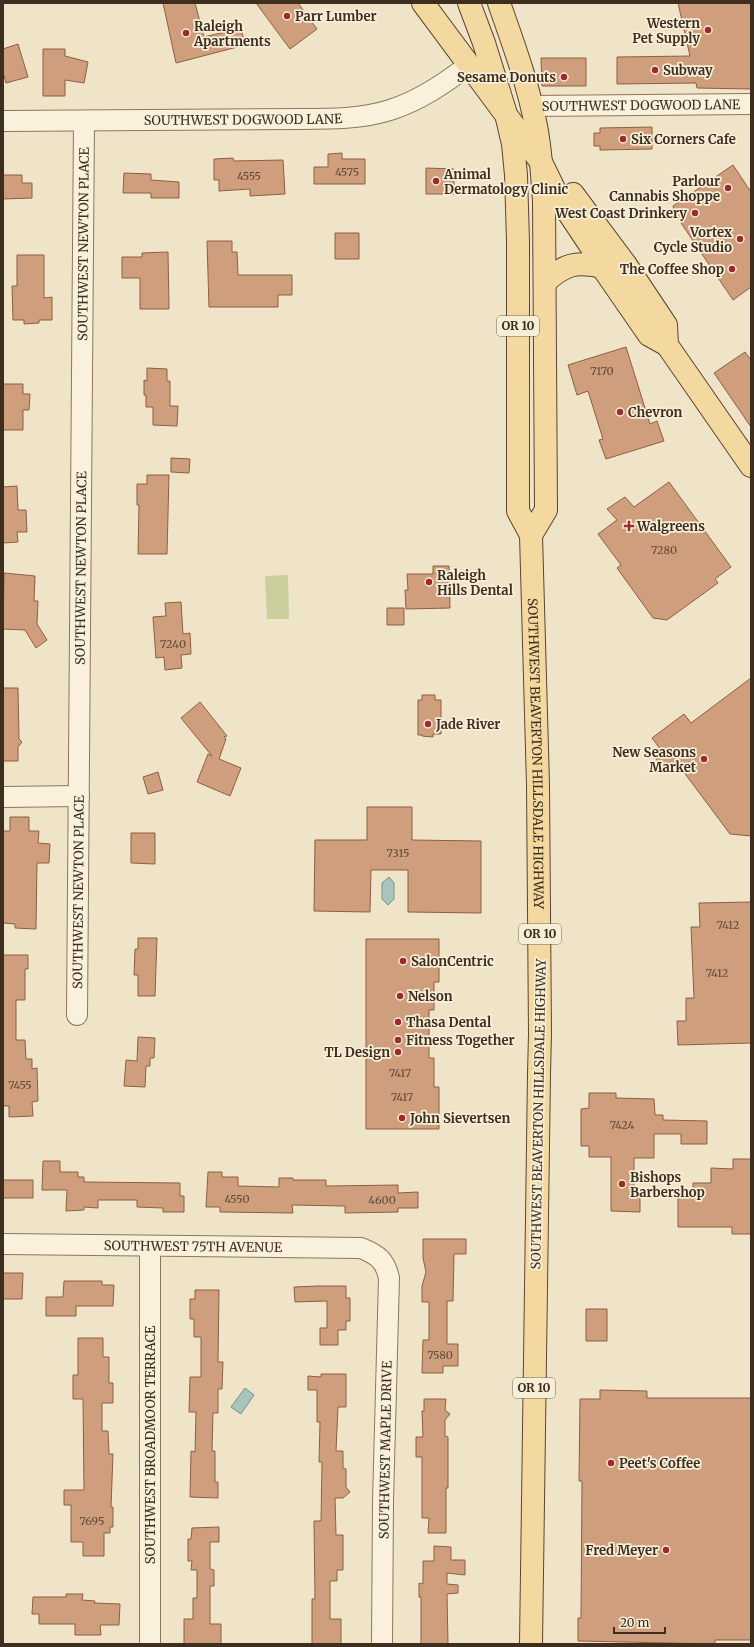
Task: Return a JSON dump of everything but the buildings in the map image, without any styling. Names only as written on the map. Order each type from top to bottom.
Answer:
[{"type":"main road","points":[[423,3],[542,162],[558,197],[592,248],[602,266],[649,335],[667,345],[751,466]]},
{"type":"main road","name":"SOUTHWEST BEAVERTON HILLSDALE HIGHWAY","points":[[469,3],[484,43],[506,114],[513,144],[517,202],[518,511],[531,535],[538,785],[540,1034],[531,1644]]},
{"type":"main road","name":"OR 10","points":[[499,3],[515,47],[532,106],[542,162],[545,214],[546,510],[531,535]]},
{"type":"main road","points":[[542,162],[557,172],[626,265],[666,325],[667,345]]},
{"type":"main road","points":[[545,282],[559,271],[573,264],[587,263],[602,266]]},
{"type":"street","name":"SOUTHWEST DOGWOOD LANE","points":[[3,121],[316,119],[373,114],[405,105],[452,78],[469,65]]},
{"type":"street","name":"SOUTHWEST DOGWOOD LANE","points":[[532,106],[751,104]]},
{"type":"street","name":"SOUTHWEST NEWTON PLACE","points":[[77,1015],[80,796],[84,121]]},
{"type":"street","points":[[3,797],[80,796]]},
{"type":"street","name":"SOUTHWEST 75TH AVENUE","points":[[3,1244],[150,1247],[240,1246],[361,1248],[372,1252],[381,1259]]},
{"type":"street","name":"SOUTHWEST BROADMOOR TERRACE","points":[[150,1247],[150,1644]]},
{"type":"street","name":"SOUTHWEST MAPLE DRIVE","points":[[381,1259],[386,1266],[389,1278],[383,1501],[382,1644]]},
{"type":"green space","points":[[288,575],[289,619],[267,619],[265,576]]},
{"type":"water","points":[[389,877],[394,883],[394,899],[388,905],[382,899],[382,883]]},
{"type":"water","points":[[245,1388],[254,1395],[241,1414],[231,1407]]},
{"type":"place","name":"Parr Lumber","points":[[287,16]]},
{"type":"place","name":"Western Pet Supply","points":[[708,30]]},
{"type":"place","name":"Raleigh Apartments","points":[[186,33]]},
{"type":"place","name":"Subway","points":[[655,70]]},
{"type":"place","name":"Sesame Donuts","points":[[564,77]]},
{"type":"place","name":"Six Corners Cafe","points":[[623,139]]},
{"type":"place","name":"Animal Dermatology Clinic","points":[[436,181]]},
{"type":"place","name":"Parlour Cannabis Shoppe","points":[[728,188]]},
{"type":"place","name":"West Coast Drinkery","points":[[695,213]]},
{"type":"place","name":"Vortex Cycle Studio","points":[[740,239]]},
{"type":"place","name":"The Coffee Shop","points":[[732,269]]},
{"type":"place","name":"Chevron","points":[[620,412]]},
{"type":"place","name":"Walgreens","points":[[629,526]]},
{"type":"place","name":"Raleigh Hills Dental","points":[[429,582]]},
{"type":"place","name":"Jade River","points":[[428,724]]},
{"type":"place","name":"New Seasons Market","points":[[704,759]]},
{"type":"place","name":"SalonCentric","points":[[403,961]]},
{"type":"place","name":"Nelson","points":[[400,996]]},
{"type":"place","name":"Thasa Dental","points":[[398,1022]]},
{"type":"place","name":"Fitness Together","points":[[398,1040]]},
{"type":"place","name":"TL Design","points":[[398,1052]]},
{"type":"place","name":"John Sievertsen","points":[[402,1118]]},
{"type":"place","name":"Bishops Barbershop","points":[[622,1184]]},
{"type":"place","name":"Peet's Coffee","points":[[611,1463]]},
{"type":"place","name":"Fred Meyer","points":[[666,1550]]}]
